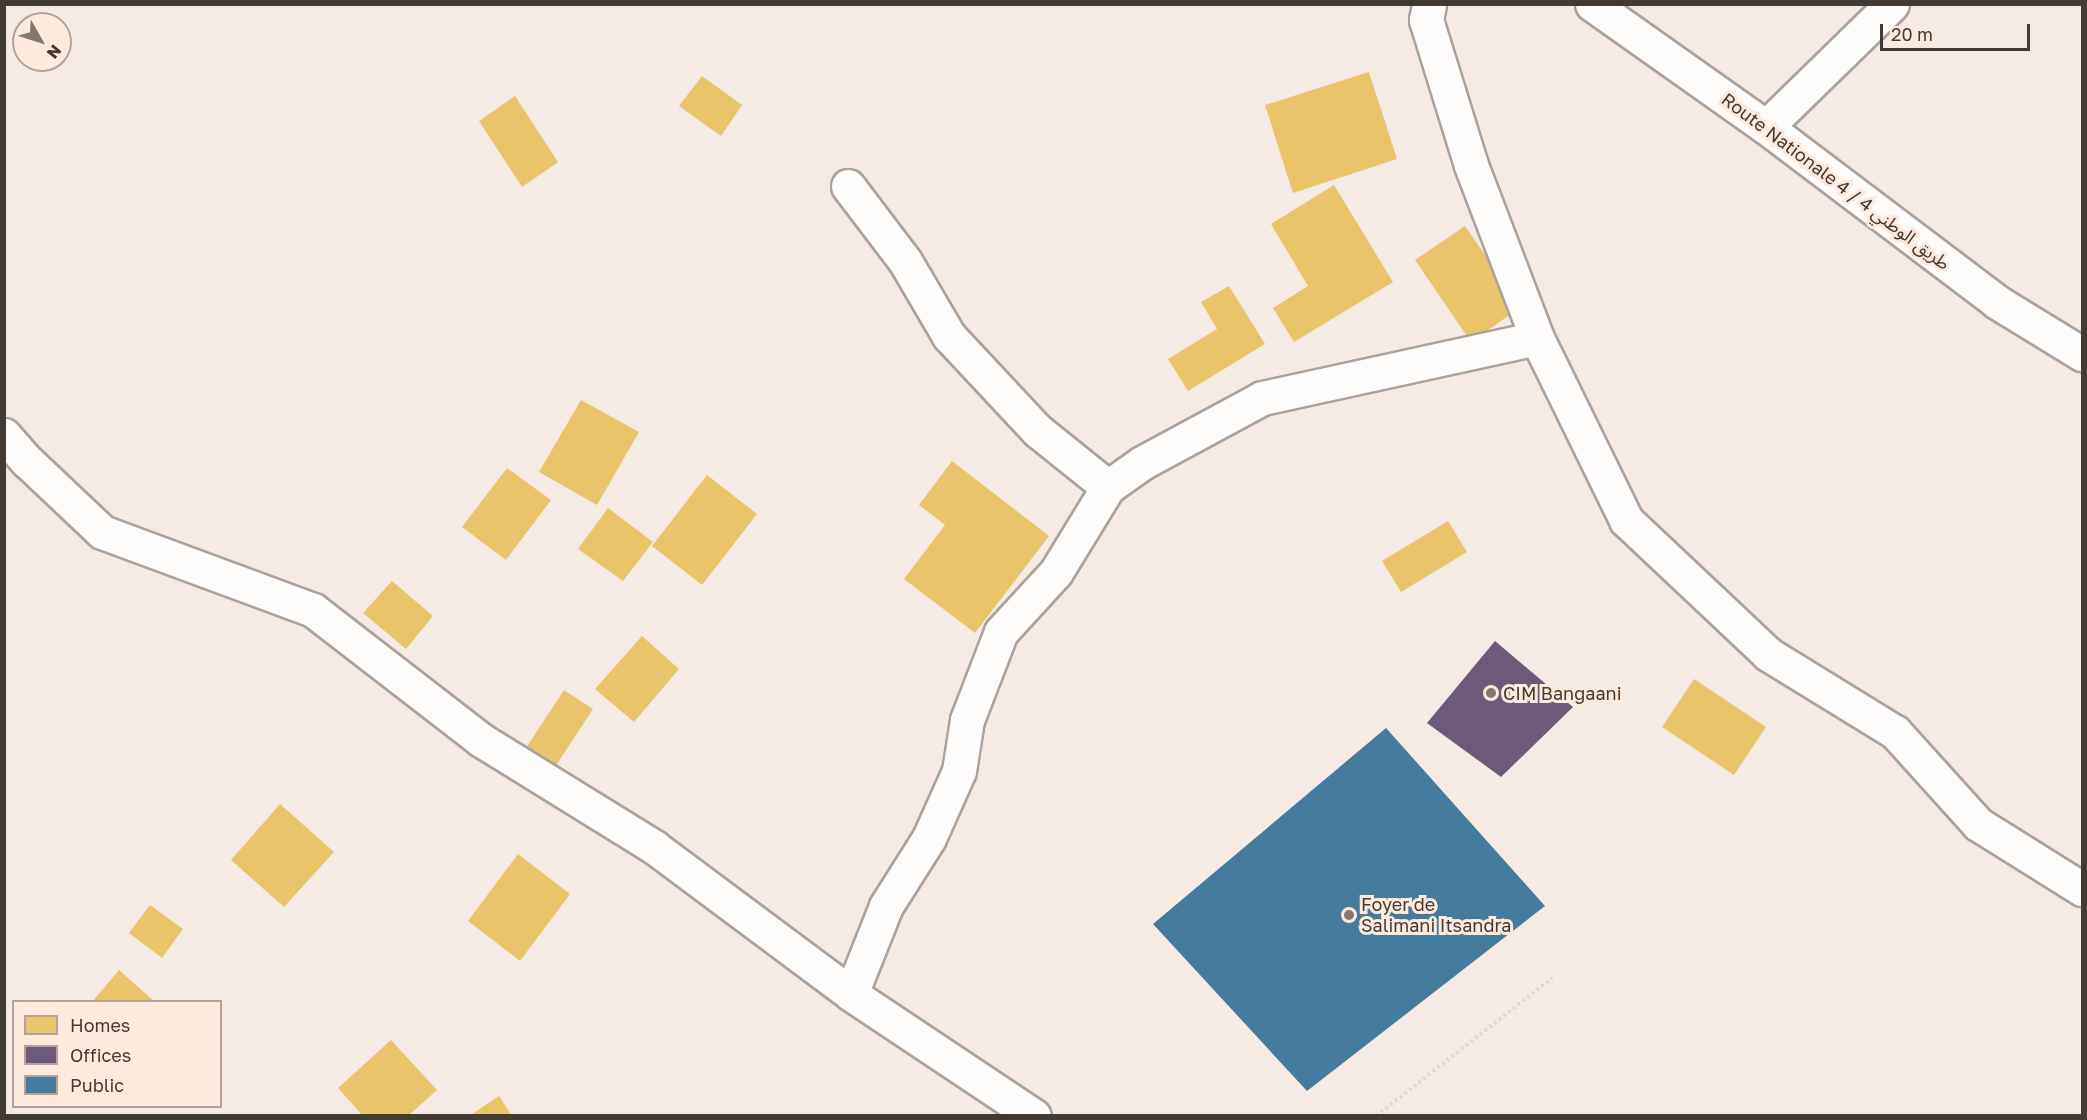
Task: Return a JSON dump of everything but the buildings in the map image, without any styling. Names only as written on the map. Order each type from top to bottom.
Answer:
[{"type":"street","points":[[1429,4],[1426,20],[1471,165],[1537,338],[1626,519],[1768,654],[1895,732],[1978,825],[2082,889]]},
{"type":"street","name":"Route Nationale 4 / طريق الوطني 4","points":[[1592,4],[1766,127],[1997,302],[2082,354]]},
{"type":"street","points":[[1766,127],[1892,4]]},
{"type":"street","points":[[848,186],[905,261],[949,336],[1038,431],[1108,487]]},
{"type":"street","points":[[851,994],[886,906],[929,838],[959,771],[968,720],[1001,632],[1056,572],[1108,487],[1142,463],[1262,398],[1537,338]]},
{"type":"street","points":[[4,435],[27,461],[102,532],[313,610],[482,740],[654,847],[851,994],[1034,1116]]},
{"type":"path","points":[[1376,1116],[1552,978]]},
{"type":"place","name":"CIM Bangaani","points":[[1491,693]]},
{"type":"place","name":"Foyer de Salimani Itsandra","points":[[1349,915]]}]
